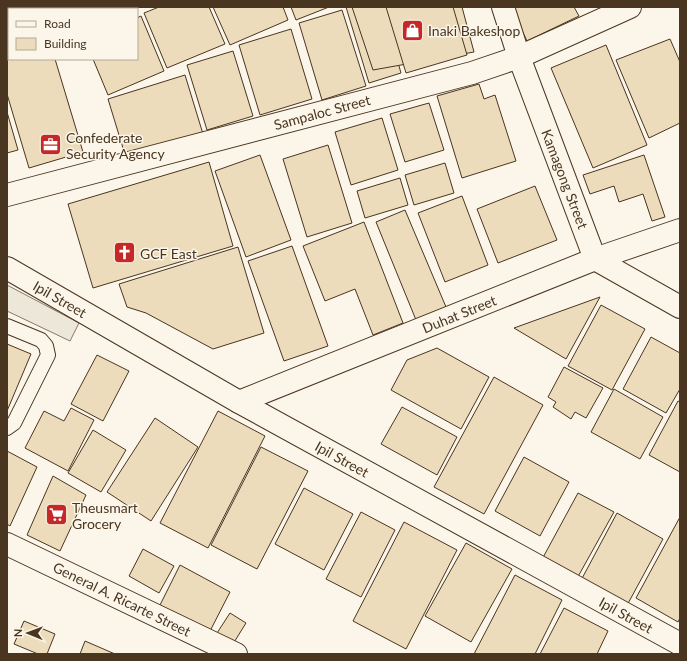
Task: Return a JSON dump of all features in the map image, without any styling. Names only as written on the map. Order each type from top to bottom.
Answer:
[{"type":"street","name":"Kamagong Street","points":[[503,7],[519,57],[595,258]]},
{"type":"street","name":"Sampaloc Street","points":[[7,195],[472,73],[519,57],[630,7]]},
{"type":"street","name":"Duhat Street","points":[[240,402],[595,258],[680,230]]},
{"type":"street","points":[[595,258],[680,307]]},
{"type":"street","name":"Ipil Street","points":[[7,268],[240,402],[680,644]]},
{"type":"street","name":"General A. Ricarte Street","points":[[7,544],[236,654]]},
{"type":"lane","points":[[7,326],[41,340],[46,346],[48,355],[14,424],[7,428]]},
{"type":"shaded area","points":[[7,285],[79,323],[70,341],[7,311]]},
{"type":"building","points":[[159,7],[209,7],[225,44],[167,68],[144,13]]},
{"type":"building","points":[[213,7],[283,7],[288,20],[230,45]]},
{"type":"building","points":[[291,7],[329,7],[296,20]]},
{"type":"building","points":[[346,7],[382,7],[401,73],[369,83]]},
{"type":"building","name":"Inaki Bakeshop","points":[[352,7],[462,7],[474,52],[373,70]]},
{"type":"building","points":[[386,7],[453,7],[467,55],[406,73]]},
{"type":"building","points":[[511,7],[574,7],[579,16],[527,41]]},
{"type":"building","points":[[342,10],[366,86],[322,100],[299,23]]},
{"type":"building","points":[[141,16],[164,71],[108,95],[93,60],[138,60],[138,18]]},
{"type":"building","points":[[291,29],[312,99],[260,115],[239,45]]},
{"type":"building","points":[[670,39],[680,62],[680,123],[649,138],[616,60]]},
{"type":"building","points":[[606,45],[647,145],[593,168],[551,68]]},
{"type":"building","points":[[233,51],[253,116],[207,130],[187,65]]},
{"type":"building","points":[[7,56],[8,60],[55,60],[83,152],[29,168],[7,94]]},
{"type":"building","points":[[185,75],[203,134],[126,158],[108,99]]},
{"type":"building","points":[[479,84],[484,99],[495,95],[516,161],[462,178],[437,96]]},
{"type":"building","points":[[429,103],[444,150],[405,162],[390,114]]},
{"type":"building","points":[[7,112],[18,150],[7,153]]},
{"type":"building","points":[[382,118],[398,170],[351,185],[335,132]]},
{"type":"building","points":[[328,145],[352,223],[307,237],[283,159]]},
{"type":"building","points":[[260,155],[291,240],[246,257],[215,171]]},
{"type":"building","points":[[644,155],[665,217],[652,221],[643,194],[619,202],[614,186],[590,194],[583,175]]},
{"type":"building","points":[[209,162],[233,246],[93,288],[68,204]]},
{"type":"building","points":[[445,163],[454,193],[414,205],[405,175]]},
{"type":"building","points":[[400,178],[408,205],[365,218],[357,191]]},
{"type":"building","points":[[535,186],[557,240],[498,263],[477,209]]},
{"type":"building","points":[[462,196],[488,265],[445,282],[418,213]]},
{"type":"building","points":[[405,210],[446,307],[416,320],[376,222]]},
{"type":"building","points":[[364,222],[403,323],[373,335],[355,289],[325,301],[303,246]]},
{"type":"building","points":[[292,246],[328,346],[284,361],[248,261]]},
{"type":"building","points":[[238,247],[264,333],[213,349],[146,313],[127,307],[119,284]]},
{"type":"building","points":[[600,297],[566,359],[514,328]]},
{"type":"building","points":[[601,305],[645,329],[612,390],[568,366]]},
{"type":"building","points":[[651,337],[680,353],[680,389],[666,413],[623,389]]},
{"type":"building","points":[[7,344],[31,354],[7,411]]},
{"type":"building","points":[[437,348],[489,377],[461,429],[391,390],[407,360]]},
{"type":"building","points":[[97,355],[129,371],[103,421],[71,404]]},
{"type":"building","points":[[564,367],[603,388],[586,418],[575,412],[571,419],[553,407],[556,402],[548,397]]},
{"type":"building","points":[[494,377],[543,405],[484,514],[434,487]]},
{"type":"building","points":[[614,389],[663,417],[640,459],[591,432]]},
{"type":"building","points":[[678,401],[680,402],[680,472],[649,455]]},
{"type":"building","points":[[402,407],[457,437],[437,475],[381,444]]},
{"type":"building","points":[[71,408],[94,420],[68,471],[25,448],[44,411],[64,421]]},
{"type":"building","points":[[218,411],[265,436],[208,548],[160,523]]},
{"type":"building","points":[[155,418],[198,447],[151,521],[107,492]]},
{"type":"building","points":[[93,430],[126,450],[101,492],[68,473]]},
{"type":"building","points":[[261,447],[308,471],[257,569],[211,545]]},
{"type":"building","points":[[7,451],[37,467],[10,526],[7,524]]},
{"type":"building","points":[[524,457],[569,482],[540,536],[495,511]]},
{"type":"building","name":"Theusmart Grocery","points":[[53,476],[86,495],[60,551],[27,535]]},
{"type":"building","points":[[304,488],[353,514],[324,570],[275,544]]},
{"type":"building","points":[[578,493],[614,512],[575,582],[540,563]]},
{"type":"building","points":[[361,512],[395,530],[361,597],[326,579]]},
{"type":"building","points":[[617,513],[663,539],[625,609],[579,584]]},
{"type":"building","points":[[680,517],[680,618],[678,622],[636,598]]},
{"type":"building","points":[[404,522],[457,550],[406,649],[353,621]]},
{"type":"building","points":[[466,543],[512,569],[471,642],[425,616]]},
{"type":"building","points":[[143,549],[174,566],[159,593],[129,576]]},
{"type":"building","points":[[180,565],[230,592],[209,633],[159,607]]},
{"type":"building","points":[[515,575],[562,600],[535,654],[474,654]]},
{"type":"building","points":[[564,608],[608,631],[597,654],[540,654]]},
{"type":"building","points":[[230,613],[246,623],[233,644],[217,633]]},
{"type":"building","points":[[24,621],[55,634],[47,654],[38,654],[14,644]]},
{"type":"building","points":[[85,641],[115,654],[80,654]]},
{"type":"place","name":"Inaki Bakeshop","points":[[413,30]]},
{"type":"place","name":"Confederate Security Agency","points":[[50,145]]},
{"type":"place","name":"GCF East","points":[[124,253]]},
{"type":"place","name":"Theusmart Grocery","points":[[56,515]]}]
